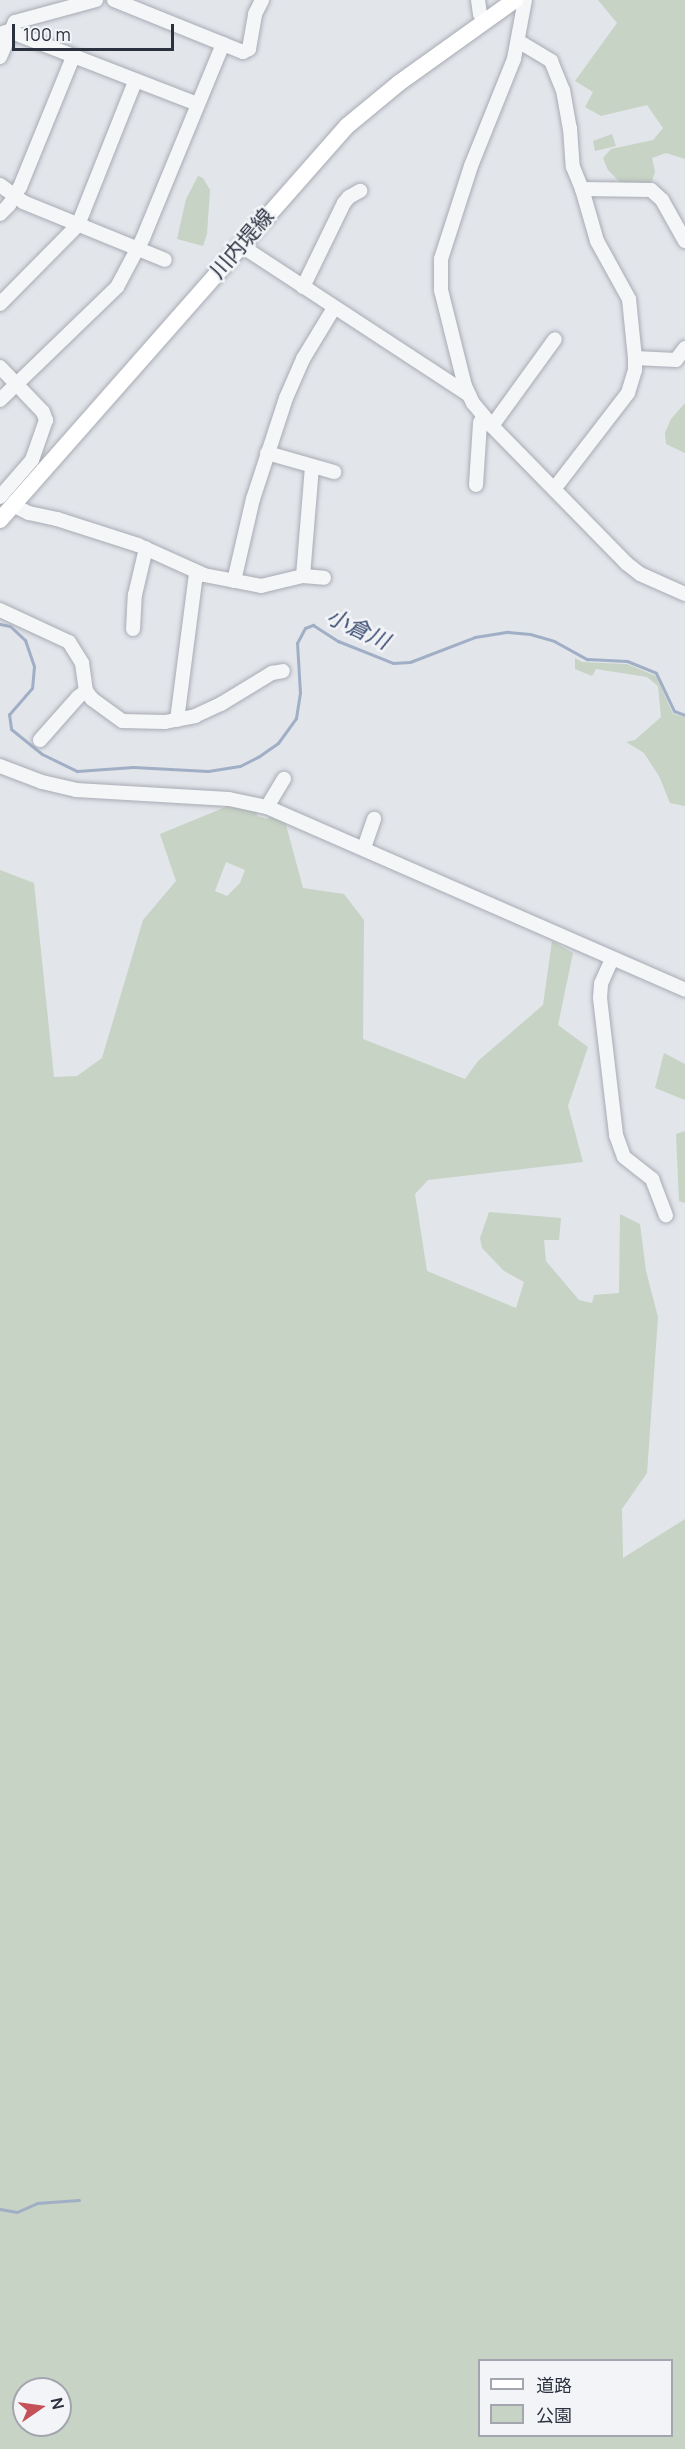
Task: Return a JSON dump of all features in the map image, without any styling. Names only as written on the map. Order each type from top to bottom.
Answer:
[{"type":"main road","name":"川内堤線","points":[[0,520],[6,501],[347,126],[399,83],[515,0]]},
{"type":"street","points":[[0,57],[4,32],[15,22],[96,0]]},
{"type":"street","points":[[114,0],[243,52],[249,49],[255,14],[262,0]]},
{"type":"street","points":[[478,0],[480,14],[485,22]]},
{"type":"street","points":[[469,395],[441,290],[441,259],[471,166],[510,72],[519,41],[525,0]]},
{"type":"street","points":[[4,32],[197,104]]},
{"type":"street","points":[[519,41],[549,60],[565,94],[573,167],[597,241],[629,299],[635,358],[635,370],[628,393],[554,489]]},
{"type":"street","points":[[0,400],[117,287],[138,250],[223,44]]},
{"type":"street","points":[[0,214],[14,198],[73,57]]},
{"type":"street","points":[[0,304],[78,225],[135,82]]},
{"type":"street","points":[[0,184],[14,198],[165,260]]},
{"type":"street","points":[[582,189],[655,192],[662,200],[685,242]]},
{"type":"street","points":[[303,287],[344,203],[360,191]]},
{"type":"street","points":[[240,244],[469,395],[488,421],[632,568],[685,594]]},
{"type":"street","points":[[234,581],[267,453],[286,398],[303,361],[334,308]]},
{"type":"street","points":[[476,485],[480,423],[488,421],[555,339]]},
{"type":"street","points":[[635,358],[676,360],[685,348]]},
{"type":"street","points":[[0,367],[44,412],[45,425],[32,460],[6,501],[29,513],[57,519],[146,548],[196,573],[261,586],[303,576],[324,578]]},
{"type":"street","points":[[267,453],[334,472]]},
{"type":"street","points":[[303,576],[312,466]]},
{"type":"street","points":[[133,629],[135,595],[146,548]]},
{"type":"street","points":[[177,720],[196,573]]},
{"type":"street","points":[[0,610],[69,642],[82,663],[86,691],[92,699],[122,721],[177,720],[206,712],[272,673],[283,671]]},
{"type":"street","points":[[40,740],[86,691]]},
{"type":"street","points":[[0,766],[42,782],[76,790],[229,799],[267,807],[685,990]]},
{"type":"street","points":[[267,807],[284,779]]},
{"type":"street","points":[[364,848],[374,819]]},
{"type":"street","points":[[612,958],[601,984],[600,998],[616,1135],[624,1157],[652,1179],[666,1215]]},
{"type":"green space","points":[[598,0],[685,0],[685,159],[666,153],[652,158],[655,172],[652,181],[642,187],[623,185],[608,170],[603,158],[611,149],[653,140],[663,128],[647,105],[601,116],[585,107],[593,92],[575,81],[617,23]]},
{"type":"green space","points":[[612,134],[616,146],[595,151],[593,141]]},
{"type":"green space","points":[[198,176],[203,178],[210,190],[207,234],[203,246],[177,239],[186,199]]},
{"type":"green space","points":[[685,403],[685,453],[666,444],[665,433],[671,419]]},
{"type":"green space","points":[[575,658],[582,662],[627,664],[656,676],[673,714],[685,717],[685,806],[670,803],[659,776],[644,753],[626,742],[635,740],[661,717],[658,686],[647,677],[596,669],[592,676],[575,669]]},
{"type":"green space","points":[[228,806],[258,810],[257,816],[267,819],[272,814],[285,821],[303,888],[344,894],[364,920],[363,1039],[465,1079],[478,1061],[543,1005],[552,941],[573,953],[558,1025],[588,1047],[568,1106],[583,1162],[428,1180],[415,1194],[427,1271],[516,1308],[524,1282],[504,1271],[482,1248],[480,1238],[489,1212],[561,1218],[559,1240],[544,1240],[546,1261],[579,1300],[592,1303],[594,1295],[619,1293],[620,1214],[640,1224],[646,1271],[658,1317],[647,1473],[622,1509],[623,1558],[685,1519],[685,2449],[0,2449],[0,870],[34,883],[54,1077],[77,1076],[102,1058],[143,920],[176,881],[160,834]],"holes":[[[226,862],[245,870],[240,883],[227,896],[215,891]]]},
{"type":"green space","points":[[664,1053],[685,1064],[685,1100],[655,1088]]},
{"type":"green space","points":[[685,1131],[685,1203],[679,1201],[676,1134]]},
{"type":"waterway","name":"小倉川","points":[[0,624],[10,626],[25,640],[34,666],[32,688],[9,714],[11,729],[42,754],[77,771],[133,767],[208,771],[240,766],[258,757],[278,743],[296,718],[300,693],[297,643],[305,628],[313,625],[338,641],[393,663],[410,662],[475,637],[508,632],[530,634],[554,641],[587,659],[627,661],[656,673],[674,711],[685,715]]},
{"type":"waterway","points":[[0,2209],[17,2212],[37,2203],[79,2200]]}]
